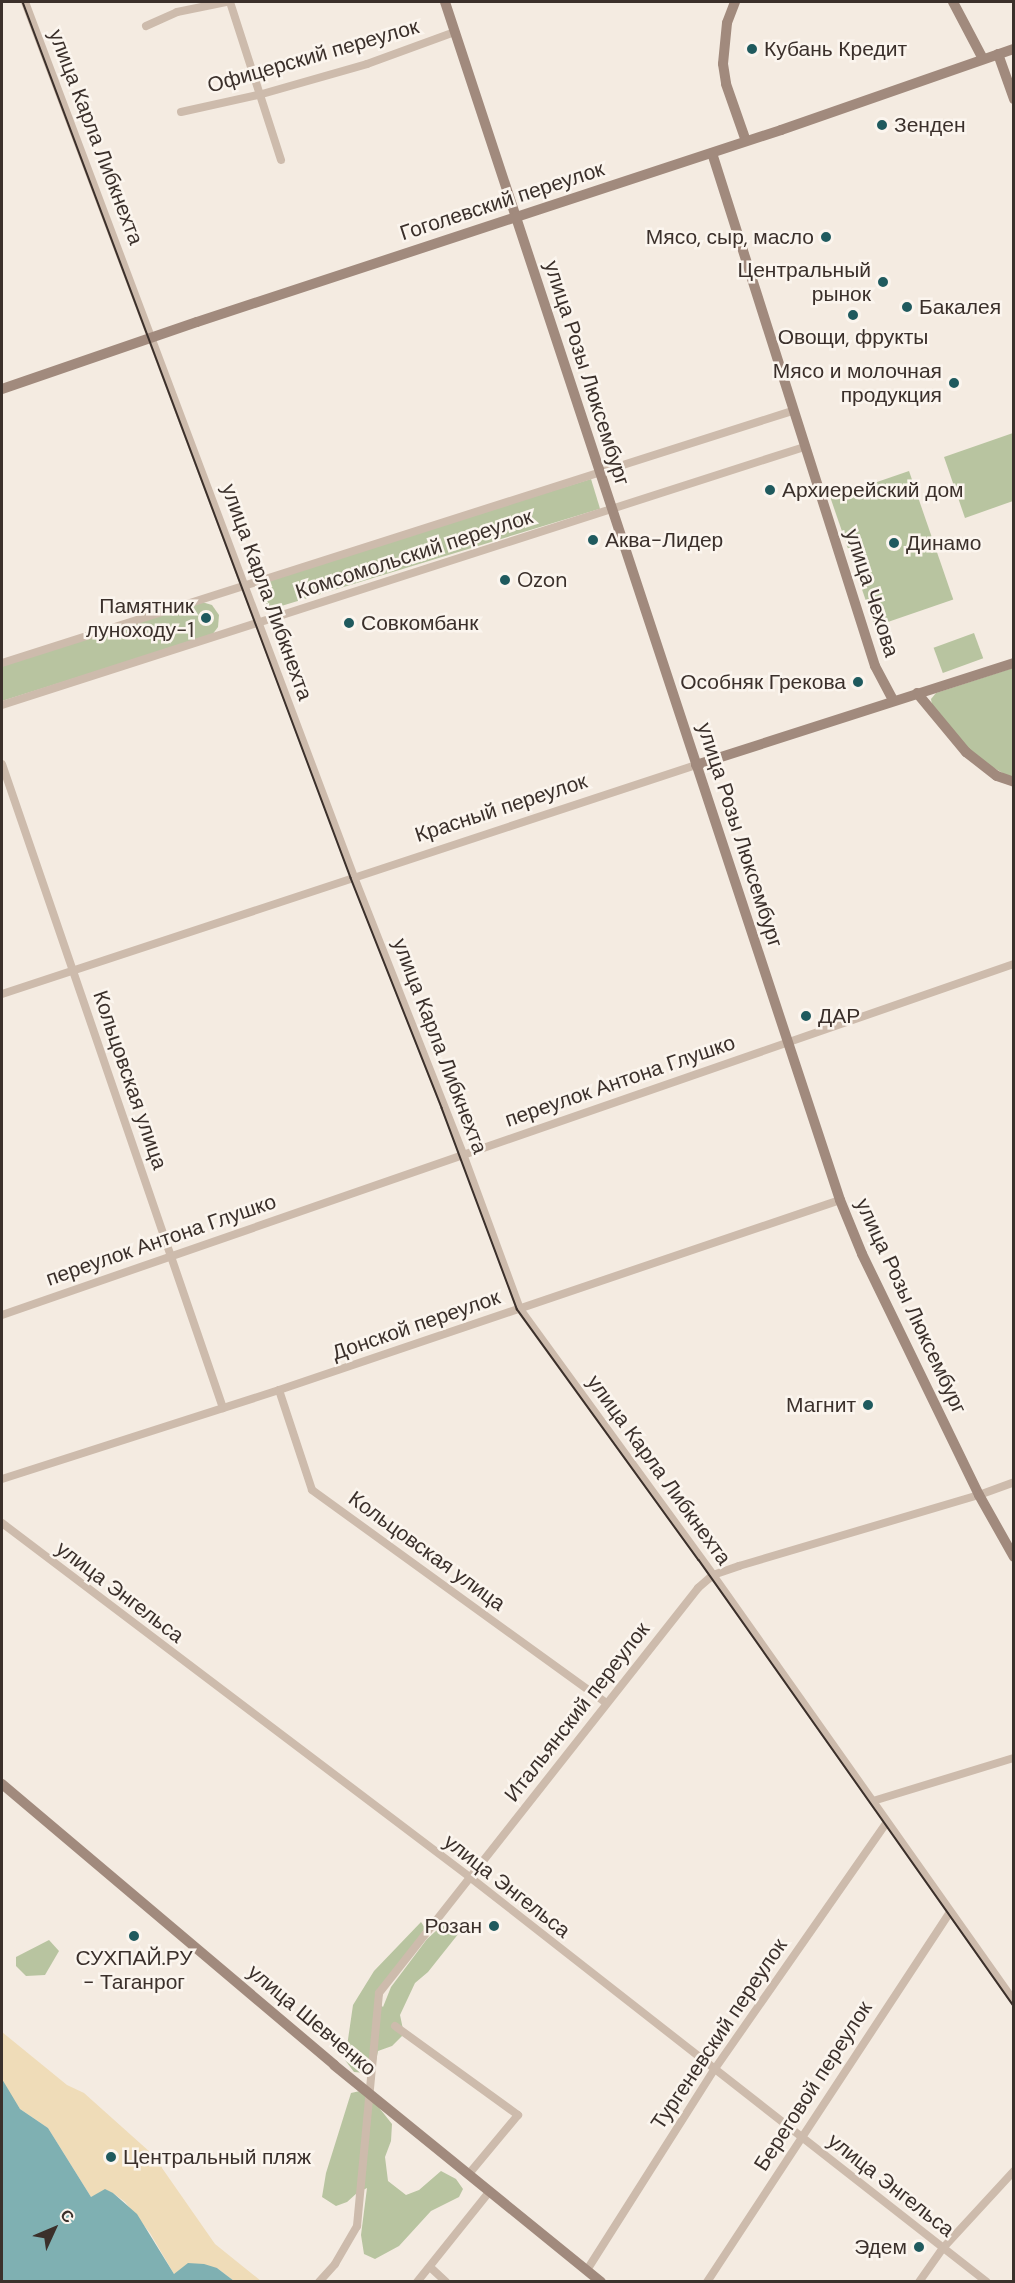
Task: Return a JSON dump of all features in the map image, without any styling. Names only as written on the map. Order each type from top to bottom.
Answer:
[{"type":"street","name":"улица Карла Либкнехта","points":[[25,2],[354,877],[463,1154],[520,1309],[713,1575],[1014,2001]]},
{"type":"street","points":[[146,26],[177,12],[228,2],[248,63],[262,94],[281,160]]},
{"type":"street","name":"улица Розы Люксембург","points":[[445,2],[840,1200],[862,1254],[979,1495],[1014,1557]]},
{"type":"street","points":[[735,2],[727,23],[723,64],[726,84],[747,141]]},
{"type":"street","points":[[952,2],[983,59]]},
{"type":"street","name":"Офицерский переулок","points":[[181,112],[262,94],[367,64],[455,32]]},
{"type":"street","name":"Гоголевский переулок","points":[[2,389],[712,153],[1014,49]]},
{"type":"street","points":[[998,54],[1014,99]]},
{"type":"street","name":"улица Чехова","points":[[712,153],[792,411],[875,666],[893,700]]},
{"type":"street","name":"Комсомольский переулок","points":[[2,663],[792,411]]},
{"type":"street","name":"Комсомольский переулок","points":[[2,705],[804,447]]},
{"type":"street","name":"Красный переулок","points":[[2,993],[893,700],[1014,663]]},
{"type":"street","points":[[917,693],[966,752],[997,776],[1014,782]]},
{"type":"street","name":"Кольцовская улица","points":[[2,764],[223,1408]]},
{"type":"street","name":"переулок Антона Глушко","points":[[2,1315],[1014,964]]},
{"type":"street","name":"Донской переулок","points":[[2,1479],[279,1390],[840,1200]]},
{"type":"street","name":"Кольцовская улица","points":[[279,1390],[312,1490],[606,1703]]},
{"type":"street","name":"Итальянский переулок","points":[[319,2282],[335,2264],[357,2226],[379,1993],[698,1588],[713,1575],[979,1495],[1014,1482]]},
{"type":"street","name":"улица Энгельса","points":[[2,1523],[471,1878],[987,2282]]},
{"type":"street","points":[[873,1801],[1014,1758]]},
{"type":"street","name":"улица Шевченко","points":[[2,1784],[343,2072],[601,2282]]},
{"type":"street","name":"Тургеневский переулок","points":[[586,2270],[714,2070],[887,1822]]},
{"type":"street","name":"Береговой переулок","points":[[707,2282],[950,1911]]},
{"type":"street","points":[[395,2026],[518,2115],[468,2175]]},
{"type":"street","points":[[919,2282],[943,2248],[1014,2171]]},
{"type":"street","points":[[417,2282],[489,2192]]},
{"type":"street","points":[[430,2266],[446,2282]]},
{"type":"green space","points":[[1013,433],[1013,501],[965,518],[944,457]]},
{"type":"green space","points":[[909,471],[953,600],[875,627],[831,498]]},
{"type":"green space","points":[[591,479],[600,509],[268,610],[259,580]]},
{"type":"green space","points":[[202,602],[212,605],[219,615],[218,627],[212,635],[2,701],[2,665]]},
{"type":"green space","points":[[974,633],[983,658],[943,673],[934,648]]},
{"type":"green space","points":[[1013,668],[1013,779],[975,757],[932,705],[931,699],[936,693]]},
{"type":"green space","points":[[454,1920],[463,1926],[428,1972],[415,1983],[400,2015],[404,2034],[392,2046],[378,2051],[376,2061],[366,2073],[354,2072],[345,2060],[353,2005],[374,1971],[421,1922],[425,1928],[384,1990],[380,2004],[383,2007],[391,1987],[427,1939],[446,1922]]},
{"type":"green space","points":[[49,1940],[59,1951],[45,1975],[26,1976],[16,1966],[16,1957]]},
{"type":"green space","points":[[360,2091],[373,2100],[392,2124],[391,2141],[385,2157],[388,2181],[406,2195],[419,2190],[441,2171],[456,2179],[463,2189],[459,2197],[431,2211],[399,2246],[375,2259],[364,2254],[361,2235],[367,2188],[347,2202],[336,2206],[322,2197],[326,2173],[351,2093]]},
{"type":"sand","name":"Центральный пляж","points":[[2,2032],[67,2085],[84,2093],[160,2161],[162,2168],[215,2244],[261,2281],[234,2281],[217,2268],[174,2274],[150,2233],[125,2202],[113,2193],[91,2197],[48,2128],[20,2109],[5,2088],[2,2079]]},
{"type":"water","points":[[2,2079],[20,2109],[48,2128],[91,2197],[105,2189],[137,2214],[174,2274],[188,2263],[204,2264],[217,2268],[234,2281],[2,2281]]},
{"type":"tram line","points":[[23,2],[351,878],[442,1108],[517,1309],[699,1560],[1014,2006]]},
{"type":"place","name":"Кубань Кредит","points":[[752,49]]},
{"type":"place","name":"Зенден","points":[[882,125]]},
{"type":"place","name":"Мясо, сыр, масло","points":[[826,237]]},
{"type":"place","name":"Центральный рынок","points":[[883,282]]},
{"type":"place","name":"Бакалея","points":[[907,307]]},
{"type":"place","name":"Овощи, фрукты","points":[[853,315]]},
{"type":"place","name":"Мясо и молочная продукция","points":[[954,383]]},
{"type":"place","name":"Архиерейский дом","points":[[770,490]]},
{"type":"place","name":"Аква-Лидер","points":[[593,540]]},
{"type":"place","name":"Динамо","points":[[894,543]]},
{"type":"place","name":"Ozon","points":[[505,580]]},
{"type":"place","name":"Памятник луноходу-1","points":[[206,618]]},
{"type":"place","name":"Совкомбанк","points":[[349,623]]},
{"type":"place","name":"Особняк Грекова","points":[[858,682]]},
{"type":"place","name":"ДАР","points":[[806,1016]]},
{"type":"place","name":"Магнит","points":[[868,1405]]},
{"type":"place","name":"Розан","points":[[494,1926]]},
{"type":"place","name":"СУХПАЙ.РУ - Таганрог","points":[[134,1936]]},
{"type":"place","name":"Центральный пляж","points":[[111,2157]]},
{"type":"place","name":"Эдем","points":[[919,2247]]}]
